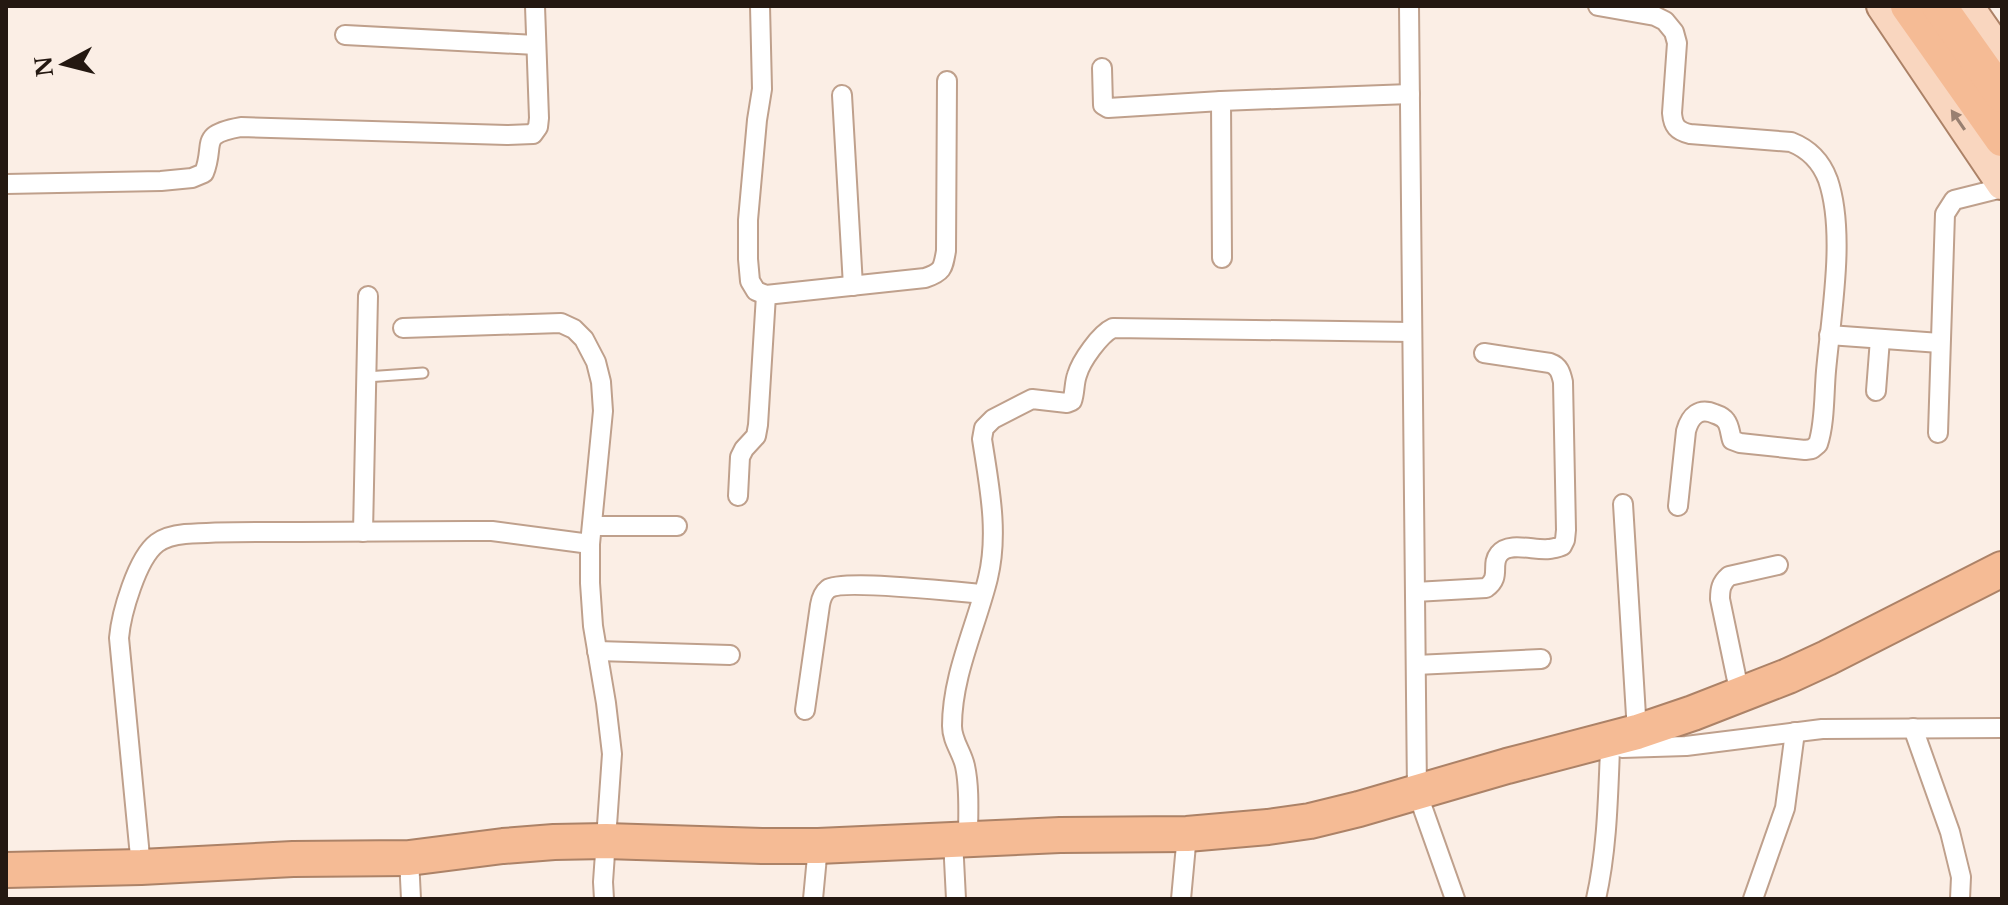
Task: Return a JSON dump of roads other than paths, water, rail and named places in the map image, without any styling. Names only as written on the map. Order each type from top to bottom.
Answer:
[{"type":"highway","points":[[1908,6],[2002,139]]},
{"type":"highway","points":[[1939,6],[2002,95]]},
{"type":"highway","points":[[6,870],[293,859],[409,858],[503,846],[606,841],[818,846],[1060,835],[1187,834],[1310,821],[1507,766],[1623,741],[1827,658],[2002,569]]},
{"type":"main road","points":[[1882,6],[2002,186]]},
{"type":"main road","points":[[1968,6],[2002,55]]},
{"type":"street","points":[[6,184],[192,178],[204,173],[213,136],[223,130],[241,127],[533,134],[539,118],[535,6]]},
{"type":"street","points":[[760,6],[762,89],[748,220],[750,281],[756,291],[766,295],[925,278],[937,274],[943,267],[946,251],[947,81]]},
{"type":"street","points":[[1409,6],[1417,792],[1455,899]]},
{"type":"street","points":[[1598,6],[1655,16],[1665,21],[1674,32],[1677,43],[1672,113],[1673,123],[1679,131],[1791,142],[1805,148],[1818,160],[1834,199],[1835,289],[1818,444],[1805,450],[1740,443],[1732,440],[1725,419],[1709,412],[1700,412],[1688,422],[1678,506]]},
{"type":"street","points":[[345,35],[536,45]]},
{"type":"street","points":[[1102,68],[1102,99],[1103,105],[1108,108],[1410,94]]},
{"type":"street","points":[[842,95],[853,286]]},
{"type":"street","points":[[1221,101],[1222,258]]},
{"type":"street","points":[[1938,433],[1945,214],[1954,200],[2002,186]]},
{"type":"street","points":[[738,496],[740,457],[756,436],[758,425],[766,295]]},
{"type":"street","points":[[363,532],[368,296]]},
{"type":"street","points":[[403,328],[561,323],[574,329],[584,339],[596,362],[603,411],[591,535],[590,583],[612,754],[604,899]]},
{"type":"street","points":[[956,899],[965,765],[953,738],[952,727],[960,669],[988,576],[993,532],[993,510],[982,439],[984,428],[993,419],[1032,399],[1072,401],[1081,365],[1107,331],[1113,328],[1412,332]]},
{"type":"street","points":[[1829,335],[1940,343]]},
{"type":"street","points":[[1876,391],[1880,339]]},
{"type":"street","points":[[1415,592],[1486,588],[1496,575],[1499,553],[1506,548],[1549,549],[1562,546],[1565,540],[1563,382],[1560,371],[1550,363],[1484,353]]},
{"type":"street","points":[[1596,899],[1623,741],[1623,504]]},
{"type":"street","points":[[141,867],[119,638],[120,619],[143,561],[154,545],[165,538],[183,534],[492,531],[591,535],[677,526]]},
{"type":"street","points":[[1740,695],[1720,599],[1723,581],[1729,576],[1778,565]]},
{"type":"street","points":[[805,710],[820,605],[828,589],[838,585],[859,585],[983,594]]},
{"type":"street","points":[[597,651],[730,655]]},
{"type":"street","points":[[1416,665],[1541,659]]},
{"type":"street","points":[[1913,728],[1950,832],[1961,877],[1960,899]]},
{"type":"street","points":[[1623,741],[1686,746],[1822,729],[2002,728]]},
{"type":"street","points":[[1753,899],[1785,808],[1795,732]]},
{"type":"street","points":[[1181,899],[1187,834]]},
{"type":"street","points":[[813,899],[818,846]]},
{"type":"street","points":[[409,858],[411,899]]},
{"type":"lane","points":[[366,377],[423,373]]}]
